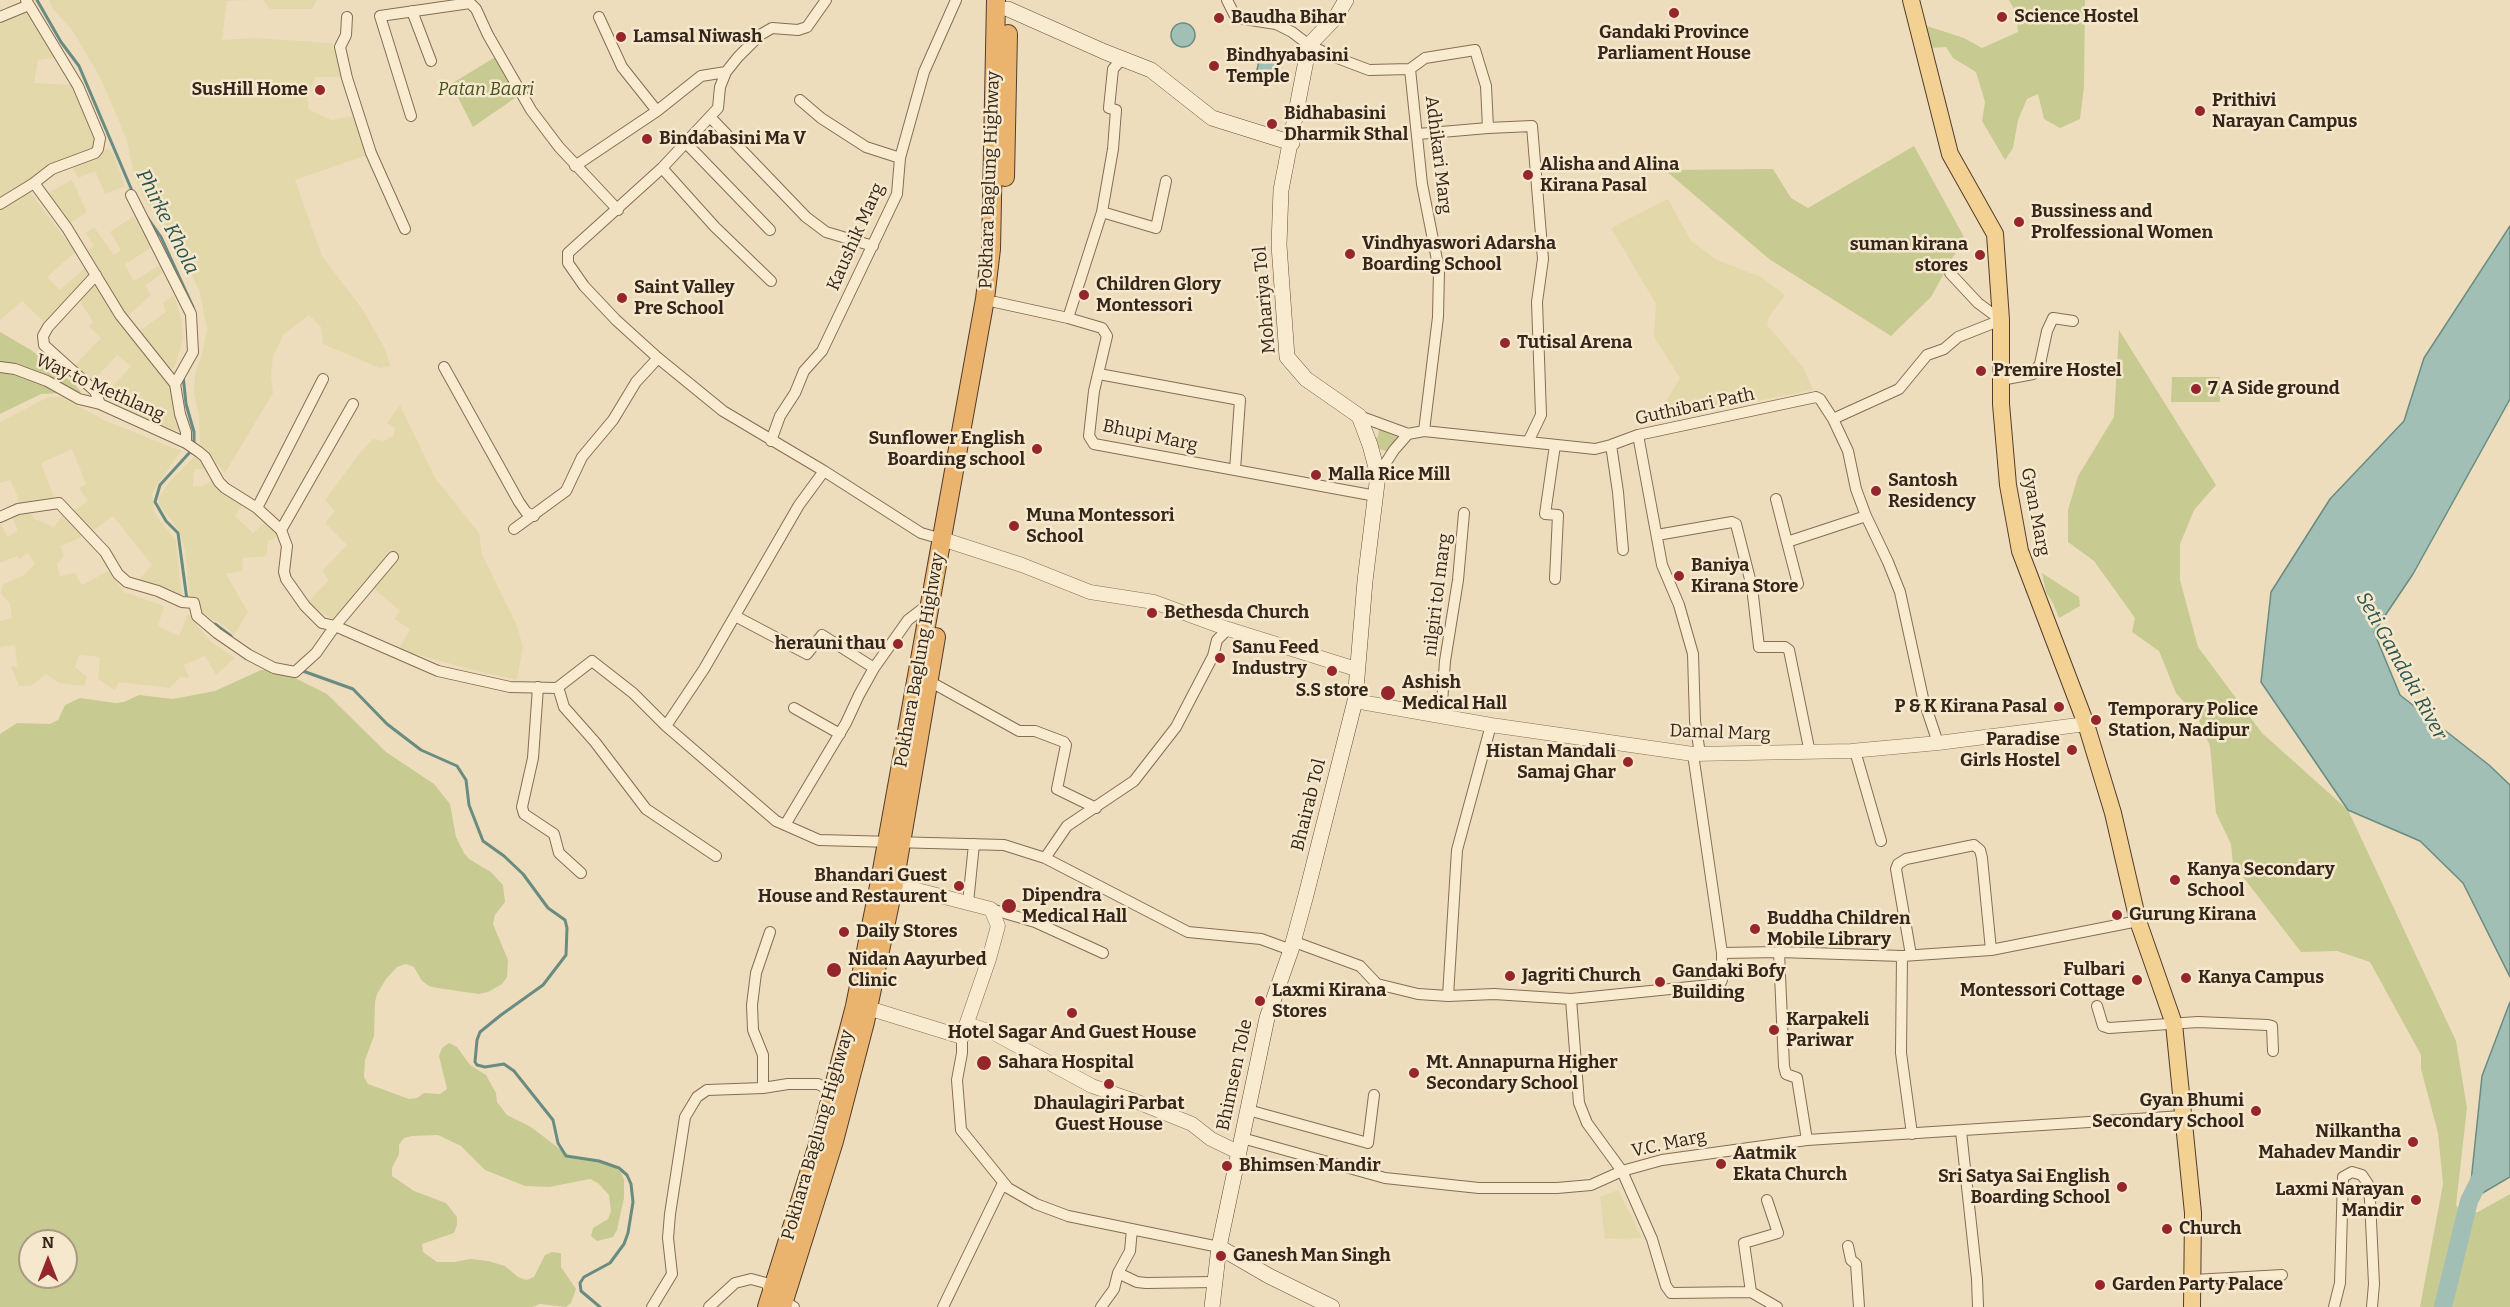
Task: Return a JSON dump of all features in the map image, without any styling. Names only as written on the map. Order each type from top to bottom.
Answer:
[{"type":"highway","name":"Pokhara Baglung Highway","points":[[779,1303],[834,1141],[868,1008],[929,607],[947,541],[995,302],[1002,249],[1002,2]]},
{"type":"highway","name":"Pokhara Baglung Highway","points":[[894,841],[929,681],[947,541],[991,249],[1002,2]]},
{"type":"highway","name":"Pokhara Baglung Highway","points":[[779,1303],[887,883]]},
{"type":"main road","points":[[1309,45],[1336,16],[1346,0]]},
{"type":"main road","name":"Gyan Marg","points":[[1911,0],[1950,154],[1995,234],[2001,320],[2001,404],[2008,485],[2020,551],[2086,724],[2113,813],[2138,921],[2174,1024],[2193,1213],[2192,1307]]},
{"type":"main road","points":[[1002,2],[1122,59],[1151,70],[1212,118],[1292,143]]},
{"type":"main road","name":"Mohariya Tol","points":[[1309,45],[1292,143],[1281,190],[1279,245],[1287,357],[1306,379],[1359,416]]},
{"type":"main road","points":[[1356,669],[1378,475],[1359,416]]},
{"type":"main road","name":"Bhairab Tol","points":[[1292,945],[1355,701],[1356,669]]},
{"type":"main road","name":"Bhimsen Tole","points":[[1212,1307],[1220,1247],[1268,1018],[1292,945]]},
{"type":"main road","points":[[1220,1247],[1269,1276],[1332,1307]]},
{"type":"street","points":[[826,0],[807,27],[798,30],[772,28],[760,35],[726,72],[720,87],[718,108],[662,168],[568,253],[568,263],[584,286],[616,320],[658,358],[723,411],[824,471],[921,533],[1022,565],[1090,592],[1154,602],[1228,629],[1356,669]]},
{"type":"street","name":"Kaushik Marg","points":[[771,441],[780,416],[795,393],[804,371],[822,351],[897,194],[900,158],[924,72],[956,0]]},
{"type":"street","points":[[1227,0],[1238,18],[1276,24],[1292,32],[1309,45],[1369,70],[1410,69],[1425,58],[1475,50],[1486,86],[1488,128]]},
{"type":"street","points":[[411,116],[380,16],[470,2],[531,110],[575,166],[618,210]]},
{"type":"street","points":[[0,17],[27,3],[73,77],[100,138],[95,153],[52,169],[0,204]]},
{"type":"street","points":[[412,11],[431,62]]},
{"type":"street","points":[[347,17],[346,34],[340,47],[347,78],[371,153],[405,229]]},
{"type":"street","points":[[599,17],[622,67],[657,111]]},
{"type":"street","points":[[995,302],[1068,318],[1102,212],[1113,149],[1116,110],[1109,108],[1113,69],[1122,59]]},
{"type":"street","name":"Adhikari Marg","points":[[1410,69],[1422,184],[1438,270],[1438,318],[1424,431]]},
{"type":"street","points":[[575,166],[657,111],[701,76],[726,72]]},
{"type":"street","points":[[800,100],[821,118],[867,147],[900,158]]},
{"type":"street","points":[[710,117],[806,217],[826,232],[873,246]]},
{"type":"street","points":[[1418,134],[1532,126],[1543,259],[1537,302],[1541,415],[1528,442]]},
{"type":"street","points":[[686,143],[770,230]]},
{"type":"street","points":[[662,168],[715,227],[771,281]]},
{"type":"street","points":[[1102,212],[1156,228],[1166,181]]},
{"type":"street","points":[[34,183],[67,228],[120,315],[175,384],[180,414],[186,432],[186,443]]},
{"type":"street","points":[[131,195],[191,314],[193,352],[175,384]]},
{"type":"street","points":[[1950,273],[1978,303],[2001,320]]},
{"type":"street","points":[[96,275],[48,327],[43,336],[44,345],[95,391],[100,404]]},
{"type":"street","name":"Bhupi Marg","points":[[1068,318],[1102,328],[1106,332],[1094,391],[1089,436],[1094,444],[1376,496]]},
{"type":"street","points":[[2001,380],[2032,374],[2040,364],[2047,331],[2053,318],[2073,321]]},
{"type":"street","points":[[1938,743],[1923,698],[1900,592],[1866,516],[1856,489],[1848,451],[1833,419],[1899,389],[1927,355],[1944,349],[1958,337],[2001,320]]},
{"type":"street","points":[[514,529],[566,491],[582,457],[613,420],[636,382],[658,358]]},
{"type":"street","name":"Way to Methlang","points":[[0,367],[15,369],[47,381],[79,399],[100,404],[186,443],[206,457],[219,482],[225,488],[256,508]]},
{"type":"street","points":[[444,367],[519,502],[526,513],[534,516]]},
{"type":"street","points":[[1099,374],[1240,400],[1235,470]]},
{"type":"street","points":[[324,379],[256,508],[281,530],[287,546],[284,572],[286,579],[305,606],[322,623],[335,626],[438,671],[510,687],[558,687],[592,661],[633,693],[666,726],[776,821],[819,840],[1004,845],[1045,858],[1188,932],[1261,939],[1292,945],[1360,966],[1377,984],[1418,994],[1448,996],[1494,994],[1571,999],[1720,984],[1722,980],[1722,953],[1696,754],[1693,654],[1679,605],[1662,565],[1638,435]]},
{"type":"street","name":"Guthibari Path","points":[[1407,434],[1424,431],[1595,449],[1638,435],[1816,397],[1820,399],[1833,419]]},
{"type":"street","points":[[281,530],[353,404]]},
{"type":"street","points":[[1359,416],[1407,434],[1378,475]]},
{"type":"street","points":[[1555,445],[1545,514],[1558,515],[1555,579]]},
{"type":"street","points":[[1611,445],[1623,550]]},
{"type":"street","points":[[666,726],[704,669],[799,505],[824,471]]},
{"type":"street","points":[[1776,499],[1798,584]]},
{"type":"street","points":[[0,517],[18,508],[59,503],[105,552],[118,574],[127,582],[188,603],[197,616],[217,633],[274,668],[295,672],[316,653],[335,626],[393,557]]},
{"type":"street","name":"nilgiri tol marg","points":[[1441,717],[1445,661],[1458,580],[1464,513]]},
{"type":"street","points":[[1787,542],[1866,516]]},
{"type":"street","points":[[1657,535],[1732,522],[1736,524],[1752,587],[1759,647],[1785,647],[1789,650],[1810,753]]},
{"type":"street","points":[[785,825],[840,734],[874,668],[908,620],[929,607]]},
{"type":"street","points":[[735,616],[807,654],[822,635],[874,668]]},
{"type":"street","points":[[1045,858],[1066,826],[1134,781],[1176,727],[1213,656],[1217,640],[1228,629]]},
{"type":"street","points":[[929,681],[1019,731],[1035,731],[1064,742],[1066,745],[1057,789],[1096,808]]},
{"type":"street","points":[[538,687],[533,758],[522,807],[524,814],[554,834],[559,853],[581,873]]},
{"type":"street","points":[[558,687],[564,707],[595,742],[646,809],[716,855]]},
{"type":"street","name":"Damal Marg","points":[[1355,701],[1491,725],[1696,754],[1855,751],[2086,724]]},
{"type":"street","points":[[794,708],[840,734]]},
{"type":"street","points":[[1448,996],[1458,850],[1491,725]]},
{"type":"street","points":[[1855,751],[1881,841]]},
{"type":"street","points":[[968,903],[974,844]]},
{"type":"street","points":[[1912,1134],[1901,1053],[1906,956],[1896,869],[1898,864],[1906,859],[1974,845],[1980,849],[1991,950]]},
{"type":"street","points":[[887,883],[1035,922],[1103,953]]},
{"type":"street","points":[[991,909],[998,926],[964,1031],[963,1053],[957,1080],[961,1130],[1003,1183],[1036,1204],[1068,1216],[1220,1247]]},
{"type":"street","points":[[1722,953],[1779,952],[1906,956],[1991,950],[2138,921]]},
{"type":"street","points":[[763,1088],[763,1055],[753,1030],[752,1005],[756,973],[771,932]]},
{"type":"street","points":[[1779,952],[1784,1066],[1786,1074],[1797,1078],[1807,1140]]},
{"type":"street","points":[[1571,999],[1579,1103],[1587,1123],[1622,1171],[1652,1239],[1666,1287],[1671,1293],[1751,1292],[1777,1307]]},
{"type":"street","points":[[2097,1006],[2103,1026],[2109,1028],[2198,1022],[2272,1026],[2273,1051]]},
{"type":"street","points":[[868,1008],[964,1031],[994,1033],[1092,1086],[1192,1124],[1210,1139],[1240,1145]]},
{"type":"street","points":[[652,1307],[672,1274],[668,1238],[685,1117],[697,1097],[707,1090],[763,1088],[788,1084],[818,1084],[833,1092]]},
{"type":"street","points":[[1248,1110],[1368,1143],[1374,1095]]},
{"type":"street","name":"V.C. Marg","points":[[1240,1145],[1385,1178],[1479,1188],[1591,1185],[1622,1171],[1662,1160],[1807,1140],[2183,1116]]},
{"type":"street","points":[[1961,1131],[1978,1307]]},
{"type":"street","points":[[2334,1307],[2340,1283],[2343,1177],[2352,1172],[2362,1175],[2368,1184],[2374,1284],[2372,1307]]},
{"type":"street","points":[[943,1307],[1003,1183]]},
{"type":"street","points":[[1751,1292],[1744,1243],[1778,1233],[1767,1200]]},
{"type":"street","points":[[1101,1307],[1114,1288],[1118,1273],[1130,1251],[1132,1229]]},
{"type":"street","points":[[1848,1246],[1851,1261],[1856,1263],[1858,1307]]},
{"type":"street","points":[[1118,1273],[1137,1282],[1146,1283],[1214,1282]]},
{"type":"street","points":[[2194,1280],[2282,1275]]},
{"type":"street","points":[[709,1307],[735,1282],[742,1279],[766,1283],[779,1303]]},
{"type":"shaded area","points":[[49,0],[251,0],[227,1],[222,40],[255,38],[332,43],[341,77],[315,77],[307,97],[309,110],[332,120],[354,116],[367,155],[295,180],[322,256],[363,310],[386,351],[390,366],[380,368],[323,344],[321,327],[309,315],[283,335],[273,357],[271,375],[273,393],[225,473],[200,444],[199,418],[194,392],[195,374],[207,329],[200,293],[180,248],[147,204],[135,178],[126,138],[100,77],[72,30],[53,9]]},
{"type":"shaded area","points":[[263,0],[317,0],[312,9],[270,9]]},
{"type":"shaded area","points":[[27,9],[59,57],[38,60],[34,83],[73,85],[96,140],[92,149],[65,158],[0,200],[0,19]]},
{"type":"shaded area","points":[[108,149],[113,153],[125,186],[105,194],[95,171],[78,178],[71,163]]},
{"type":"shaded area","points":[[72,180],[87,212],[69,224],[46,194]]},
{"type":"shaded area","points":[[30,192],[75,252],[47,277],[60,290],[86,267],[91,277],[46,324],[22,301],[0,320],[0,210]]},
{"type":"shaded area","points":[[1668,199],[1691,241],[1717,260],[1761,277],[1785,295],[1769,317],[1767,325],[1803,367],[1813,390],[1652,424],[1680,378],[1654,337],[1656,304],[1611,228]]},
{"type":"shaded area","points":[[134,216],[152,247],[125,264],[134,281],[161,264],[165,271],[145,286],[151,295],[127,317],[88,250],[94,246],[85,233],[94,227],[114,255],[121,250],[110,232]]},
{"type":"shaded area","points":[[95,284],[125,332],[169,380],[182,428],[176,431],[109,406],[117,404],[120,400],[111,388],[131,366],[117,355],[92,382],[74,366],[101,338],[89,326],[93,322],[80,301]]},
{"type":"shaded area","points":[[174,295],[182,321],[183,340],[174,368],[169,368],[139,331],[166,312],[163,303]]},
{"type":"shaded area","points":[[48,397],[61,397],[106,421],[181,451],[152,493],[154,512],[176,541],[182,599],[137,582],[152,565],[113,516],[92,531],[73,511],[88,501],[79,488],[86,484],[72,449],[41,463],[54,497],[18,505],[18,497],[10,480],[0,483],[0,422]]},
{"type":"shaded area","points":[[400,405],[435,478],[479,533],[482,554],[517,626],[523,647],[517,680],[399,649],[410,629],[394,619],[400,611],[372,587],[334,620],[307,603],[329,580],[322,571],[347,545],[325,523],[335,511],[325,500],[373,439],[383,441],[393,436],[395,428],[387,423]]},
{"type":"shaded area","points":[[195,456],[208,469],[194,469],[193,486],[202,486],[214,480],[244,503],[235,516],[253,533],[266,521],[279,536],[268,541],[266,556],[243,558],[242,571],[226,574],[248,612],[234,635],[225,626],[191,607],[185,551],[179,530],[159,505],[159,497],[170,481]]},
{"type":"shaded area","points":[[29,511],[35,519],[54,527],[64,513],[82,537],[60,546],[64,556],[57,564],[60,576],[75,573],[82,585],[108,571],[124,592],[164,606],[158,626],[179,636],[188,614],[210,641],[235,658],[216,675],[205,656],[184,665],[189,678],[181,677],[169,688],[119,682],[115,690],[98,679],[100,657],[79,655],[75,667],[87,677],[84,686],[59,683],[46,674],[31,686],[19,686],[11,666],[17,667],[15,645],[0,647],[0,621],[12,618],[10,603],[1,594],[3,584],[23,576],[35,564],[28,553],[19,559],[17,556],[0,563],[0,522],[7,537],[18,531],[12,516]]},
{"type":"shaded area","points":[[1618,1190],[1642,1238],[1605,1239],[1600,1197]]},
{"type":"green space","points":[[2009,0],[2085,0],[2084,87],[2080,119],[2060,128],[2044,119],[2038,94],[2027,99],[2018,120],[2013,148],[2005,160],[1982,121],[1985,102],[1976,72],[1953,58],[1946,47],[1931,48],[1926,37],[1927,26],[1964,38],[1982,48],[2018,32],[2016,13]]},
{"type":"green space","name":"Patan Baari","points":[[497,56],[518,96],[473,127],[451,84]]},
{"type":"green space","points":[[1914,146],[1964,237],[1931,297],[1891,336],[1769,259],[1665,170],[1773,169],[1791,198],[1808,208]]},
{"type":"green space","points":[[2119,330],[2216,485],[2194,510],[2180,544],[2180,580],[2198,647],[2262,733],[2348,810],[2456,1041],[2467,1108],[2456,1205],[2462,1213],[2478,1212],[2510,1194],[2510,1307],[2420,1307],[2443,1184],[2438,1133],[2421,1069],[2421,1055],[2370,962],[2337,951],[2301,952],[2233,864],[2231,844],[2216,813],[2210,746],[2197,717],[2176,693],[2159,651],[2132,632],[2135,618],[2094,561],[2068,542],[2068,510],[2078,476],[2114,417]]},
{"type":"green space","points":[[0,332],[31,350],[81,392],[41,394],[0,414]]},
{"type":"green space","name":"7 A Side ground","points":[[2172,377],[2220,377],[2220,402],[2171,402]]},
{"type":"green space","points":[[1379,429],[1399,438],[1389,452],[1376,448],[1371,437],[1378,437]]},
{"type":"green space","points":[[2042,573],[2079,597],[2080,606],[2059,618],[2046,592]]},
{"type":"green space","points":[[277,669],[327,694],[386,752],[434,784],[450,804],[456,837],[464,853],[469,859],[491,872],[503,885],[505,902],[495,915],[493,924],[508,960],[507,977],[502,984],[479,994],[437,988],[422,981],[414,967],[406,964],[397,967],[377,994],[374,1036],[365,1060],[364,1077],[368,1084],[409,1099],[417,1098],[424,1093],[440,1094],[447,1089],[439,1056],[442,1048],[449,1043],[457,1047],[470,1065],[486,1075],[496,1093],[497,1102],[507,1115],[531,1127],[565,1153],[607,1162],[621,1172],[624,1180],[624,1198],[617,1230],[613,1237],[597,1241],[591,1236],[593,1228],[608,1219],[611,1211],[609,1195],[598,1183],[590,1179],[549,1187],[525,1186],[485,1170],[461,1146],[438,1135],[404,1138],[399,1145],[399,1154],[392,1168],[392,1176],[414,1191],[446,1203],[457,1217],[454,1233],[422,1244],[423,1252],[437,1262],[471,1259],[488,1261],[505,1266],[518,1277],[526,1280],[534,1277],[545,1255],[552,1252],[561,1253],[561,1267],[576,1289],[571,1303],[566,1307],[540,1304],[532,1307],[0,1307],[0,734],[17,723],[50,724],[58,720],[65,705],[80,698],[115,703],[124,702],[139,695],[173,699],[215,691],[261,670]]},
{"type":"water","points":[[1183,23],[1188,24],[1194,30],[1194,40],[1188,46],[1183,47],[1178,46],[1172,40],[1171,35],[1172,30],[1178,24]]},
{"type":"water","points":[[1260,56],[1277,61],[1273,74],[1257,70]]},
{"type":"water","points":[[2510,226],[2510,399],[2413,574],[2374,632],[2400,695],[2489,765],[2510,785],[2510,977],[2463,883],[2420,841],[2348,810],[2261,682],[2271,592],[2330,499],[2404,421],[2424,358]]},
{"type":"water","points":[[2510,1002],[2510,1177],[2469,1201],[2482,1076]]},
{"type":"waterway","name":"Phirke Khola","points":[[37,0],[61,42],[79,66],[133,193]]},
{"type":"waterway","name":"Phirke Khola","points":[[147,217],[161,237],[193,307]]},
{"type":"waterway","name":"Phirke Khola","points":[[183,375],[186,404],[194,432],[194,445]]},
{"type":"waterway","name":"Phirke Khola","points":[[187,600],[178,533],[166,521],[155,502],[160,485],[191,451]]},
{"type":"waterway","name":"Phirke Khola","points":[[215,624],[231,636]]},
{"type":"waterway","name":"Phirke Khola","points":[[300,670],[353,689],[387,724],[421,750],[457,766],[466,780],[469,805],[483,841],[523,874],[548,908],[565,920],[566,955],[543,985],[480,1032],[475,1062],[485,1067],[504,1064],[514,1071],[553,1120],[558,1143],[566,1156],[599,1161],[619,1168],[627,1175],[631,1184],[633,1202],[624,1244],[610,1263],[584,1277],[580,1283],[581,1291],[600,1307]]},
{"type":"waterway","name":"Seti Gandaki River","points":[[2443,1307],[2469,1201],[2480,1179]]},
{"type":"place","name":"Gandaki Province Parliament House","points":[[1674,13]]},
{"type":"place","name":"Science Hostel","points":[[2002,17]]},
{"type":"place","name":"Baudha Bihar","points":[[1219,18]]},
{"type":"place","name":"Lamsal Niwash","points":[[621,37]]},
{"type":"place","name":"Bindhyabasini Temple","points":[[1214,66]]},
{"type":"place","name":"SusHill Home","points":[[320,90]]},
{"type":"place","name":"Prithivi Narayan Campus","points":[[2200,111]]},
{"type":"place","name":"Bidhabasini Dharmik Sthal","points":[[1272,124]]},
{"type":"place","name":"Bindabasini Ma V","points":[[647,139]]},
{"type":"place","name":"Alisha and Alina Kirana Pasal","points":[[1528,175]]},
{"type":"place","name":"Bussiness and Prolfessional Women","points":[[2019,222]]},
{"type":"place","name":"Vindhyaswori Adarsha Boarding School","points":[[1350,254]]},
{"type":"place","name":"suman kirana stores","points":[[1980,255]]},
{"type":"place","name":"Children Glory Montessori","points":[[1084,295]]},
{"type":"place","name":"Saint Valley Pre School","points":[[622,298]]},
{"type":"place","name":"Tutisal Arena","points":[[1505,343]]},
{"type":"place","name":"Premire Hostel","points":[[1981,371]]},
{"type":"place","name":"7 A Side ground","points":[[2196,389]]},
{"type":"place","name":"Sunflower English Boarding school","points":[[1037,449]]},
{"type":"place","name":"Malla Rice Mill","points":[[1316,475]]},
{"type":"place","name":"Santosh Residency","points":[[1876,491]]},
{"type":"place","name":"Muna Montessori School","points":[[1014,526]]},
{"type":"place","name":"Baniya Kirana Store","points":[[1679,576]]},
{"type":"place","name":"Bethesda Church","points":[[1152,613]]},
{"type":"place","name":"herauni thau","points":[[898,644]]},
{"type":"place","name":"Sanu Feed Industry","points":[[1220,658]]},
{"type":"place","name":"S.S store","points":[[1332,671]]},
{"type":"place","name":"Ashish Medical Hall","points":[[1388,693]]},
{"type":"place","name":"P & K Kirana Pasal","points":[[2059,707]]},
{"type":"place","name":"Temporary Police Station, Nadipur","points":[[2096,720]]},
{"type":"place","name":"Paradise Girls Hostel","points":[[2072,750]]},
{"type":"place","name":"Histan Mandali Samaj Ghar","points":[[1628,762]]},
{"type":"place","name":"Kanya Secondary School","points":[[2175,880]]},
{"type":"place","name":"Bhandari Guest House and Restaurent","points":[[959,886]]},
{"type":"place","name":"Dipendra Medical Hall","points":[[1009,906]]},
{"type":"place","name":"Gurung Kirana","points":[[2117,915]]},
{"type":"place","name":"Buddha Children Mobile Library","points":[[1755,929]]},
{"type":"place","name":"Daily Stores","points":[[844,932]]},
{"type":"place","name":"Nidan Aayurbed Clinic","points":[[834,970]]},
{"type":"place","name":"Jagriti Church","points":[[1510,976]]},
{"type":"place","name":"Kanya Campus","points":[[2186,978]]},
{"type":"place","name":"Fulbari Montessori Cottage","points":[[2137,980]]},
{"type":"place","name":"Gandaki Bofy Building","points":[[1660,982]]},
{"type":"place","name":"Laxmi Kirana Stores","points":[[1260,1001]]},
{"type":"place","name":"Hotel Sagar And Guest House","points":[[1072,1013]]},
{"type":"place","name":"Karpakeli Pariwar","points":[[1774,1030]]},
{"type":"place","name":"Sahara Hospital","points":[[984,1063]]},
{"type":"place","name":"Mt. Annapurna Higher Secondary School","points":[[1414,1073]]},
{"type":"place","name":"Dhaulagiri Parbat Guest House","points":[[1109,1084]]},
{"type":"place","name":"Gyan Bhumi Secondary School","points":[[2256,1111]]},
{"type":"place","name":"Nilkantha Mahadev Mandir","points":[[2413,1142]]},
{"type":"place","name":"Aatmik Ekata Church","points":[[1721,1164]]},
{"type":"place","name":"Bhimsen Mandir","points":[[1227,1166]]},
{"type":"place","name":"Sri Satya Sai English Boarding School","points":[[2122,1187]]},
{"type":"place","name":"Laxmi Narayan Mandir","points":[[2416,1200]]},
{"type":"place","name":"Church","points":[[2167,1229]]},
{"type":"place","name":"Ganesh Man Singh","points":[[1221,1256]]},
{"type":"place","name":"Garden Party Palace","points":[[2100,1285]]}]
